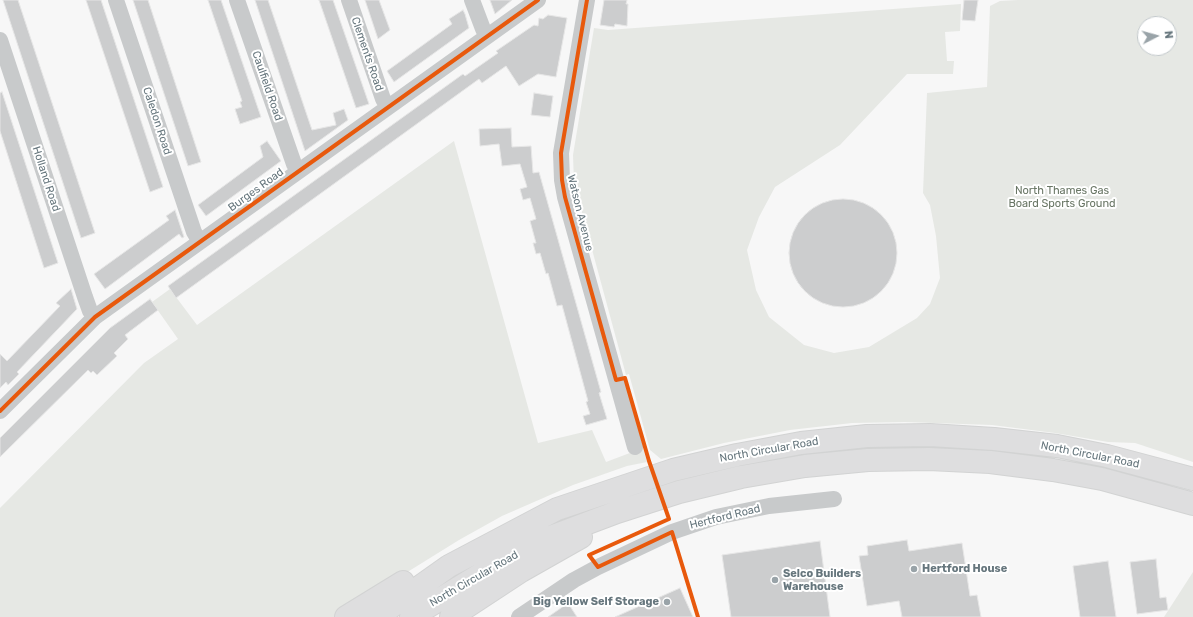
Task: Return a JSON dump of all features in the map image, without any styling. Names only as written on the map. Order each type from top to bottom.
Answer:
[{"type":"highway","name":"North Circular Road","points":[[378,617],[449,566],[557,509],[673,470],[737,455],[801,443],[866,436],[930,435],[994,439],[1057,446],[1107,456],[1193,480]]},
{"type":"highway","name":"North Circular Road","points":[[410,617],[486,571],[548,538],[617,512],[679,492],[741,477],[804,466],[868,460],[929,459],[990,462],[1053,470],[1102,479],[1193,504]]},
{"type":"highway","points":[[346,617],[465,545],[557,509]]},
{"type":"highway","points":[[451,617],[521,571],[578,539],[617,512]]},
{"type":"street","name":"Caledon Road","points":[[116,0],[194,232],[200,242]]},
{"type":"street","name":"Caulfield Road","points":[[238,0],[294,164],[298,171]]},
{"type":"street","name":"Clements Road","points":[[349,0],[383,99],[388,107]]},
{"type":"street","points":[[472,0],[482,29],[487,36]]},
{"type":"street","name":"Burges Road","points":[[0,411],[95,317],[538,0]]},
{"type":"street","name":"Watson Avenue","points":[[587,0],[561,153],[562,180],[565,197],[634,447]]},
{"type":"street","name":"Holland Road","points":[[0,40],[87,303],[90,311],[95,317]]},
{"type":"street","name":"Hertford Road","points":[[519,617],[568,584],[592,570],[672,532],[716,517],[769,506],[834,499]]},
{"type":"green space","name":"North Thames Gas Board Sports Ground","points":[[1018,0],[1193,0],[1193,462],[1135,443],[1108,442],[1055,433],[992,425],[905,422],[852,423],[790,430],[724,443],[661,459],[650,450],[629,374],[626,375],[574,183],[573,155],[594,28],[608,30],[961,4],[960,31],[945,32],[947,61],[954,61],[953,74],[907,74],[840,145],[775,187],[759,217],[747,250],[756,290],[769,317],[804,345],[834,353],[869,347],[917,318],[930,304],[940,278],[936,236],[930,205],[923,193],[927,93],[987,87],[990,6],[1000,1]]},
{"type":"green space","points":[[454,141],[538,443],[592,430],[606,462],[643,448],[647,462],[627,466],[573,485],[502,516],[459,540],[335,617],[0,617],[0,508],[144,363],[178,339],[152,302],[170,289],[197,325]]},
{"type":"green space","points":[[1193,572],[1193,617],[1164,617]]},
{"type":"building","points":[[3,0],[18,0],[95,233],[81,238]]},
{"type":"building","points":[[86,0],[101,0],[163,187],[150,192]]},
{"type":"building","points":[[133,0],[148,0],[201,162],[188,166]]},
{"type":"building","points":[[208,0],[221,0],[261,117],[240,124],[235,109],[242,107],[240,102],[242,101]]},
{"type":"building","points":[[255,0],[268,0],[312,130],[336,125],[333,113],[344,109],[348,120],[305,151]]},
{"type":"building","points":[[319,0],[333,0],[369,104],[356,108]]},
{"type":"building","points":[[365,0],[379,0],[390,30],[378,39]]},
{"type":"building","points":[[490,0],[512,0],[495,14]]},
{"type":"building","points":[[604,0],[627,0],[627,26],[615,24],[614,27],[600,25]]},
{"type":"building","points":[[964,0],[978,0],[975,21],[962,20]]},
{"type":"building","points":[[463,10],[469,28],[394,82],[387,71],[452,24],[449,19]]},
{"type":"building","points":[[548,15],[567,18],[556,77],[538,74],[519,86],[506,66],[482,83],[479,79],[176,298],[168,286],[463,74],[465,76],[498,53],[496,51],[534,25],[538,26],[539,18],[543,19]]},
{"type":"building","points":[[2,92],[58,263],[44,268],[0,131],[0,93]]},
{"type":"building","points":[[534,93],[553,96],[550,117],[531,115]]},
{"type":"building","points":[[511,128],[512,147],[531,146],[533,173],[539,172],[601,392],[599,393],[607,419],[586,425],[583,416],[590,414],[586,402],[588,401],[562,305],[557,306],[548,273],[546,274],[540,253],[536,254],[533,243],[536,243],[530,221],[536,219],[530,198],[523,200],[520,189],[527,187],[520,164],[502,166],[499,144],[480,146],[479,129]]},
{"type":"building","points":[[267,141],[281,161],[206,216],[198,205],[263,157],[260,146]]},
{"type":"building","points":[[843,199],[864,203],[881,215],[893,232],[897,253],[893,274],[881,291],[864,303],[843,307],[822,303],[805,291],[793,274],[789,253],[793,232],[805,215],[822,203]]},
{"type":"building","points":[[175,210],[184,237],[182,238],[179,234],[105,289],[94,274],[169,220],[166,216]]},
{"type":"building","points":[[71,289],[77,309],[17,372],[19,374],[8,385],[6,382],[0,388],[0,354],[7,361],[60,306],[56,303]]},
{"type":"building","points":[[150,299],[158,310],[125,335],[128,339],[114,353],[117,356],[97,375],[93,371],[91,373],[88,370],[0,457],[0,438],[110,328]]},
{"type":"building","name":"Hertford House","points":[[907,540],[909,551],[962,543],[970,596],[977,595],[981,617],[902,617],[899,601],[867,606],[859,556],[868,555],[867,546]]},
{"type":"building","name":"Selco Builders Warehouse","points":[[820,541],[830,617],[731,617],[722,555]]},
{"type":"building","points":[[1156,559],[1160,598],[1166,597],[1168,610],[1137,614],[1130,562]]},
{"type":"building","points":[[1108,561],[1116,617],[1080,617],[1073,566]]},
{"type":"building","name":"Big Yellow Self Storage","points":[[680,588],[693,617],[615,617]]},
{"type":"building","points":[[568,603],[577,617],[548,617]]},
{"type":"cycle path","points":[[0,411],[95,317],[538,0]]},
{"type":"cycle path","points":[[587,0],[561,153],[562,180],[565,197],[616,380],[625,378],[649,461],[669,519],[589,555],[598,567],[672,532],[698,617]]},
{"type":"place","name":"Hertford House","points":[[914,569]]},
{"type":"place","name":"Selco Builders Warehouse","points":[[775,580]]},
{"type":"place","name":"Big Yellow Self Storage","points":[[667,602]]}]
